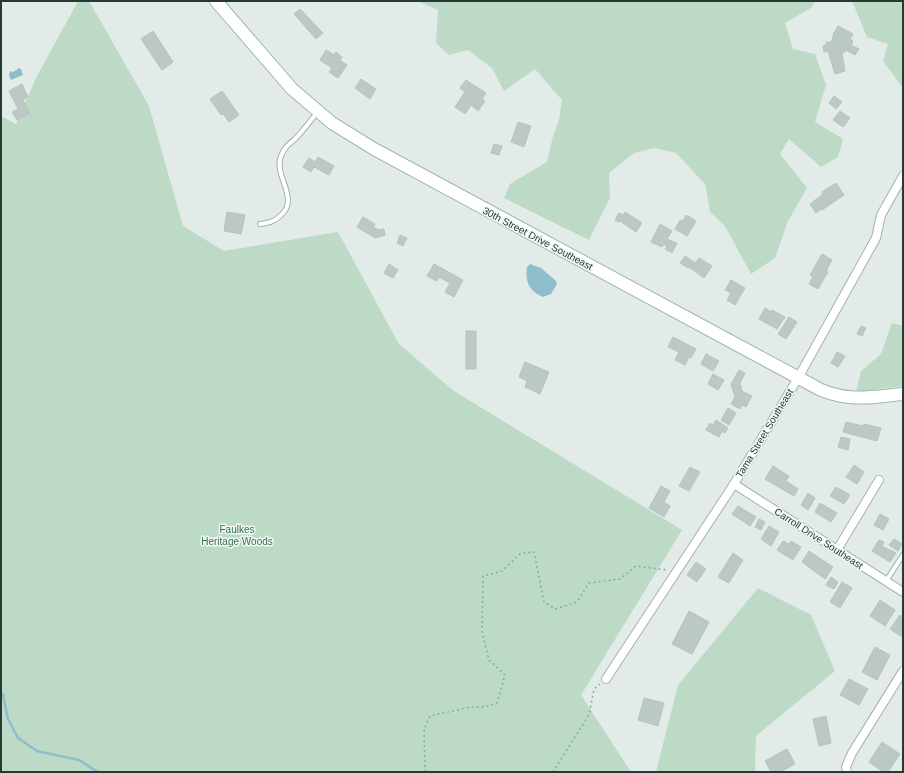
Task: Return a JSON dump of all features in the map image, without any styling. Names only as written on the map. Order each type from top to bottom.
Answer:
[{"type":"main road","name":"30th Street Drive Southeast","points":[[216,1],[292,89],[332,123],[374,149],[821,390],[841,397],[864,398],[903,394]]},
{"type":"street","name":"Tama Street Southeast","points":[[606,679],[734,484],[798,378],[876,238],[881,215],[903,176]]},
{"type":"street","points":[[837,550],[879,480]]},
{"type":"street","name":"Carroll Drive Southeast","points":[[734,484],[903,592]]},
{"type":"street","points":[[847,772],[846,768],[852,753],[903,671]]},
{"type":"lane","points":[[260,224],[269,223],[284,214],[289,197],[279,169],[281,155],[287,145],[294,140],[318,112]]},
{"type":"lane","points":[[886,581],[903,555]]},
{"type":"path","points":[[425,772],[424,729],[430,716],[470,707],[485,707],[497,703],[505,675],[489,660],[482,632],[483,576],[502,571],[521,553],[534,552],[544,602],[555,609],[577,602],[588,583],[620,579],[636,566],[677,572]]},
{"type":"path","points":[[553,772],[589,715],[594,689],[606,679]]},
{"type":"green space","name":"Faulkes Heritage Woods","points":[[78,1],[89,1],[149,106],[183,226],[224,251],[338,232],[399,344],[454,391],[682,530],[581,695],[631,772],[1,772],[1,116],[16,124],[36,78]]},
{"type":"green space","points":[[418,1],[815,1],[811,8],[785,23],[793,49],[815,54],[826,85],[815,122],[843,139],[838,157],[821,167],[789,139],[780,154],[807,188],[788,221],[775,258],[751,274],[725,226],[710,212],[705,184],[676,153],[654,148],[634,153],[609,173],[610,198],[589,240],[504,198],[510,184],[547,162],[553,136],[559,120],[562,100],[535,69],[504,91],[492,68],[468,50],[449,55],[436,43],[438,10]]},
{"type":"green space","points":[[852,1],[903,1],[903,88],[883,61],[888,44],[867,37]]},
{"type":"green space","points":[[892,323],[903,326],[903,386],[856,392],[861,371],[881,354]]},
{"type":"green space","points":[[758,588],[811,615],[835,671],[756,736],[755,772],[656,772],[678,685]]},
{"type":"water","points":[[19,68],[21,69],[23,75],[11,80],[9,75],[10,71],[13,72]]},
{"type":"water","points":[[530,264],[541,268],[556,281],[557,284],[551,294],[543,297],[531,289],[527,282],[527,267]]},
{"type":"building","points":[[300,9],[323,33],[316,39],[294,14]]},
{"type":"building","points":[[838,26],[853,34],[850,40],[853,41],[851,45],[859,49],[855,55],[846,50],[842,53],[845,71],[835,74],[828,51],[824,52],[823,46],[826,45],[826,42],[831,42],[834,32],[836,32],[835,31]]},
{"type":"building","points":[[153,31],[173,62],[162,70],[141,39]]},
{"type":"building","points":[[326,50],[334,55],[336,52],[342,57],[340,60],[347,65],[338,78],[329,72],[332,68],[320,60]]},
{"type":"building","points":[[361,79],[376,89],[370,99],[355,88]]},
{"type":"building","points":[[466,80],[486,93],[482,99],[485,101],[478,111],[471,105],[465,114],[455,107],[465,92],[460,88]]},
{"type":"building","points":[[22,84],[28,97],[23,100],[30,113],[17,120],[12,112],[18,109],[9,91]]},
{"type":"building","points":[[222,91],[239,115],[229,122],[223,114],[221,115],[210,99]]},
{"type":"building","points":[[834,96],[842,102],[836,109],[829,103]]},
{"type":"building","points":[[840,111],[850,118],[843,127],[833,120]]},
{"type":"building","points":[[518,122],[531,126],[524,147],[511,142]]},
{"type":"building","points":[[494,144],[502,146],[499,155],[491,153]]},
{"type":"building","points":[[318,157],[334,166],[329,175],[314,167],[311,172],[303,167],[309,158],[315,162]]},
{"type":"building","points":[[836,183],[844,195],[816,213],[810,204],[823,194],[822,192]]},
{"type":"building","points":[[227,212],[245,215],[241,234],[224,231]]},
{"type":"building","points":[[625,212],[642,223],[636,232],[620,221],[615,220],[619,213],[623,215]]},
{"type":"building","points":[[686,215],[696,221],[687,236],[675,229],[680,220],[683,221]]},
{"type":"building","points":[[363,217],[375,224],[373,227],[379,230],[384,229],[385,235],[375,238],[357,227]]},
{"type":"building","points":[[660,224],[672,231],[667,239],[677,243],[672,253],[665,249],[667,246],[664,244],[662,247],[651,242]]},
{"type":"building","points":[[400,235],[407,238],[403,246],[397,243]]},
{"type":"building","points":[[822,254],[832,260],[826,271],[828,272],[818,289],[809,284],[813,277],[810,275]]},
{"type":"building","points":[[685,256],[695,263],[699,258],[712,266],[704,278],[689,267],[688,268],[680,263]]},
{"type":"building","points":[[389,264],[398,270],[393,278],[384,273]]},
{"type":"building","points":[[434,264],[463,280],[454,297],[445,292],[450,283],[439,277],[437,281],[427,276]]},
{"type":"building","points":[[731,280],[745,288],[735,305],[727,300],[731,293],[725,290]]},
{"type":"building","points":[[765,308],[785,317],[777,329],[759,319]]},
{"type":"building","points":[[789,317],[797,322],[786,339],[778,334]]},
{"type":"building","points":[[861,326],[866,328],[862,336],[857,334]]},
{"type":"building","points":[[466,331],[476,331],[476,369],[466,369]]},
{"type":"building","points":[[673,337],[696,349],[691,358],[689,357],[685,365],[675,360],[679,352],[668,347]]},
{"type":"building","points":[[837,352],[845,356],[838,367],[831,363]]},
{"type":"building","points":[[706,354],[719,361],[713,371],[701,364]]},
{"type":"building","points":[[525,362],[549,372],[540,394],[525,387],[527,381],[519,377]]},
{"type":"building","points":[[739,370],[745,373],[740,383],[742,391],[752,396],[746,407],[742,405],[740,409],[731,404],[735,397],[731,384]]},
{"type":"building","points":[[713,374],[724,380],[718,390],[708,384]]},
{"type":"building","points":[[728,408],[736,413],[729,425],[721,420]]},
{"type":"building","points":[[716,420],[728,428],[725,433],[722,431],[719,437],[706,430],[710,423],[713,425]]},
{"type":"building","points":[[846,422],[881,428],[877,441],[843,432]]},
{"type":"building","points":[[841,437],[850,439],[848,450],[838,447]]},
{"type":"building","points":[[854,465],[864,472],[857,484],[846,477]]},
{"type":"building","points":[[773,466],[789,476],[786,481],[798,489],[794,496],[765,479]]},
{"type":"building","points":[[690,467],[700,472],[689,491],[679,486]]},
{"type":"building","points":[[661,486],[670,491],[664,502],[670,506],[664,517],[649,508]]},
{"type":"building","points":[[836,487],[850,495],[844,504],[830,496]]},
{"type":"building","points":[[808,493],[815,498],[808,510],[801,505]]},
{"type":"building","points":[[820,503],[837,513],[831,522],[815,512]]},
{"type":"building","points":[[738,506],[756,517],[750,526],[732,514]]},
{"type":"building","points":[[880,514],[889,519],[883,530],[874,525]]},
{"type":"building","points":[[759,519],[765,522],[761,530],[755,527]]},
{"type":"building","points":[[769,526],[779,532],[771,546],[761,539]]},
{"type":"building","points":[[894,539],[902,544],[898,551],[889,545]]},
{"type":"building","points":[[879,540],[884,542],[882,546],[896,553],[890,562],[872,551]]},
{"type":"building","points":[[783,541],[789,544],[791,541],[801,547],[793,560],[777,550]]},
{"type":"building","points":[[809,551],[833,567],[825,579],[802,562]]},
{"type":"building","points":[[733,553],[743,560],[729,583],[718,577]]},
{"type":"building","points":[[696,562],[706,569],[697,582],[687,575]]},
{"type":"building","points":[[831,577],[838,582],[834,589],[826,585]]},
{"type":"building","points":[[842,582],[852,588],[840,608],[830,602]]},
{"type":"building","points":[[880,600],[895,610],[885,626],[870,616]]},
{"type":"building","points":[[689,611],[709,622],[692,654],[672,644]]},
{"type":"building","points":[[900,615],[903,617],[902,637],[890,629]]},
{"type":"building","points":[[875,647],[890,655],[877,680],[862,672]]},
{"type":"building","points":[[849,679],[868,689],[859,705],[840,695]]},
{"type":"building","points":[[644,698],[664,703],[658,726],[638,720]]},
{"type":"building","points":[[826,716],[831,743],[819,746],[813,719]]},
{"type":"building","points":[[882,742],[900,754],[888,772],[883,772],[869,762]]},
{"type":"building","points":[[787,749],[795,764],[780,772],[771,772],[765,761]]},
{"type":"waterway","points":[[1,693],[3,695],[8,719],[18,738],[37,751],[79,760],[98,772]]}]
